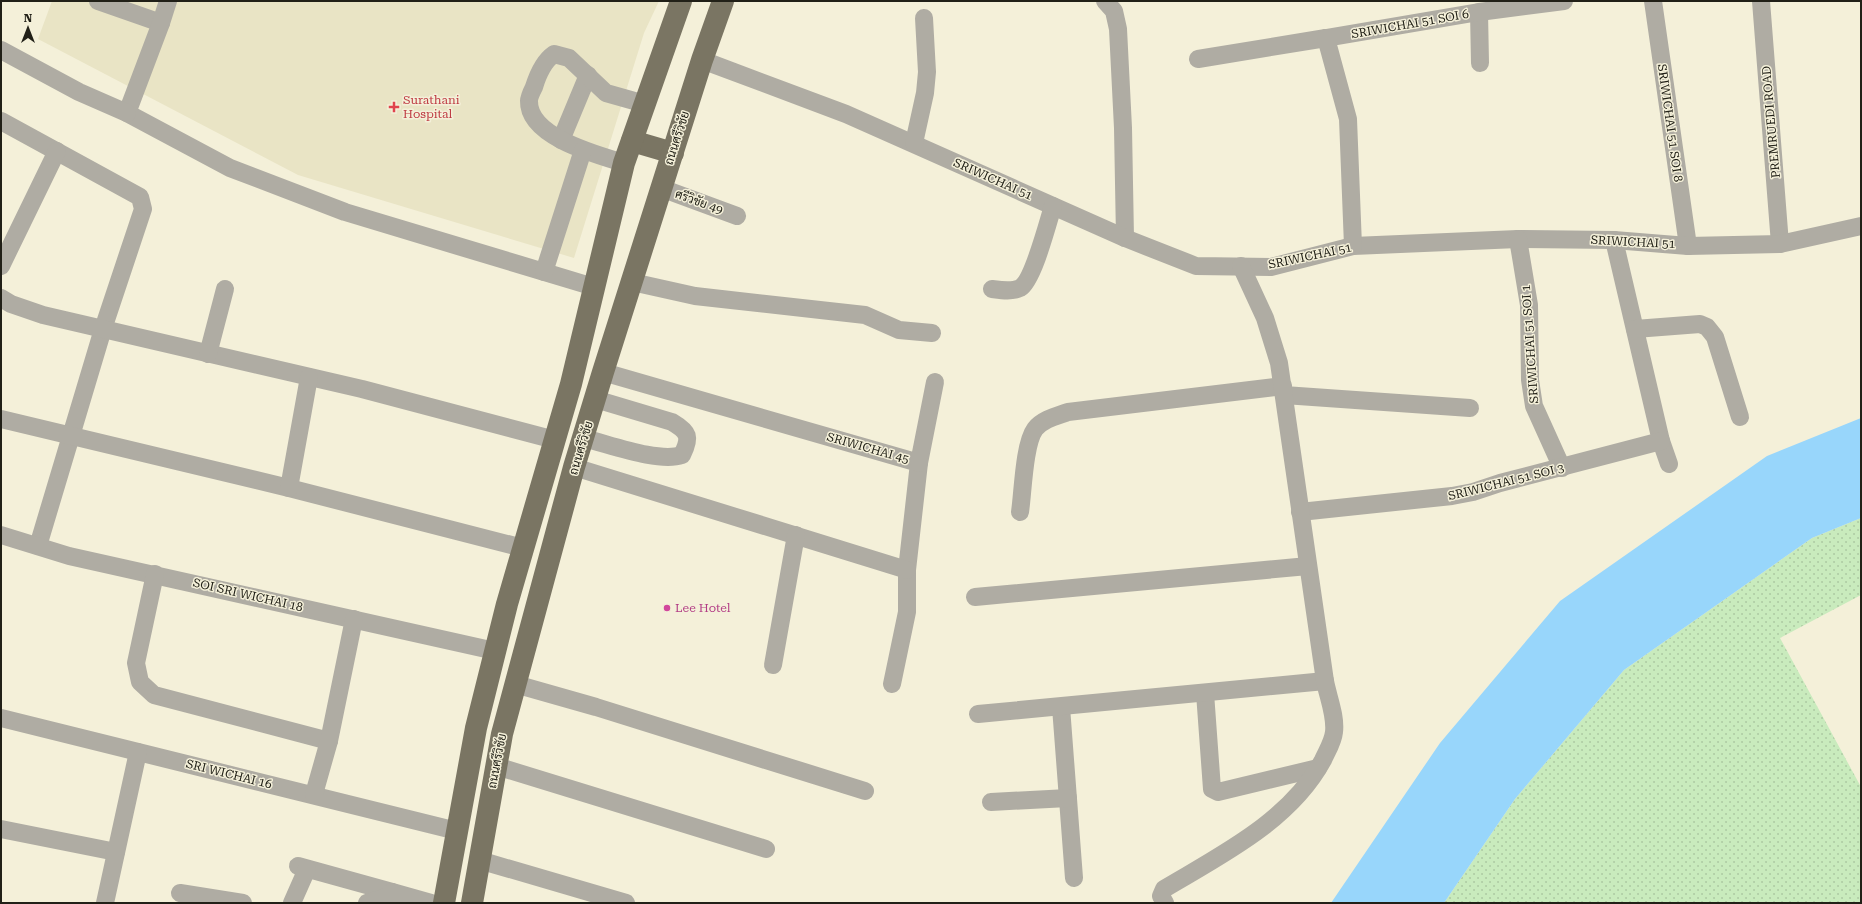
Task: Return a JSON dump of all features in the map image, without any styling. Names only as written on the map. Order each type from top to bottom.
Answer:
[{"type":"main road","points":[[444,903],[476,728],[495,651],[523,548],[571,384],[624,163],[681,1]]},
{"type":"main road","name":"ถนนศรีวิชัย","points":[[472,903],[496,766],[516,684],[574,467],[661,188],[702,60],[723,1]]},
{"type":"main road","points":[[632,141],[673,153]]},
{"type":"street","points":[[98,1],[162,23]]},
{"type":"street","points":[[127,113],[162,23],[168,1]]},
{"type":"street","points":[[1105,1],[1114,12],[1118,29],[1123,128],[1125,238]]},
{"type":"street","name":"SRIWICHAI 51 SOI 6","points":[[1198,59],[1479,12],[1564,1]]},
{"type":"street","name":"SRIWICHAI 51 SOI 8","points":[[1653,1],[1688,246]]},
{"type":"street","name":"PREMRUEDI ROAD","points":[[1761,1],[1780,244]]},
{"type":"street","points":[[1479,12],[1480,63]]},
{"type":"street","points":[[914,143],[925,93],[927,72],[924,18]]},
{"type":"street","points":[[1326,38],[1348,119],[1353,246]]},
{"type":"street","points":[[1,50],[79,92],[127,113],[230,168],[338,209],[594,287]]},
{"type":"street","points":[[624,163],[583,150],[561,140],[540,125],[532,113],[529,101],[535,83],[547,58],[554,54],[569,58],[606,93],[645,104]]},
{"type":"street","name":"SRIWICHAI 51","points":[[702,60],[846,114],[1125,238],[1196,266],[1271,267],[1353,246],[1518,239],[1614,240],[1688,246],[1780,244],[1861,226]]},
{"type":"street","points":[[561,140],[588,75]]},
{"type":"street","points":[[1,121],[140,197],[143,209],[103,329],[38,546]]},
{"type":"street","points":[[544,272],[583,150]]},
{"type":"street","points":[[1,266],[57,151]]},
{"type":"street","name":"ศรีวิชัย 49","points":[[661,188],[737,216]]},
{"type":"street","points":[[992,289],[1018,289],[1024,285],[1031,274],[1053,206]]},
{"type":"street","name":"SRIWICHAI 51 SOI 1","points":[[1518,239],[1529,305],[1530,380],[1534,406],[1562,468]]},
{"type":"street","points":[[1614,240],[1661,441],[1669,464]]},
{"type":"street","points":[[1165,903],[1161,896],[1164,889],[1240,844],[1303,791],[1330,746],[1334,732],[1300,512],[1284,390],[1273,342],[1260,307],[1241,266]]},
{"type":"street","points":[[632,282],[695,296],[865,315],[899,330],[932,333]]},
{"type":"street","points":[[208,354],[224,289]]},
{"type":"street","points":[[1,298],[10,304],[43,315],[362,389],[555,440]]},
{"type":"street","points":[[1635,329],[1700,324],[1707,327],[1715,337],[1740,417]]},
{"type":"street","name":"SRIWICHAI 45","points":[[603,372],[919,463],[907,570],[907,612],[892,684]]},
{"type":"street","points":[[289,488],[309,377]]},
{"type":"street","points":[[919,463],[935,382]]},
{"type":"street","points":[[1020,512],[1029,442],[1036,428],[1048,419],[1068,412],[1284,390],[1470,408]]},
{"type":"street","points":[[583,438],[654,456],[673,458],[682,455],[687,445],[687,435],[684,429],[672,422],[595,399]]},
{"type":"street","points":[[1,419],[70,437],[289,488],[523,548]]},
{"type":"street","name":"SRIWICHAI 51 SOI 3","points":[[1300,512],[1452,496],[1473,492],[1500,483],[1661,441]]},
{"type":"street","points":[[574,467],[907,570]]},
{"type":"street","name":"SOI SRI WICHAI 18","points":[[1,535],[69,556],[495,651]]},
{"type":"street","points":[[772,665],[796,535]]},
{"type":"street","points":[[975,598],[1308,566]]},
{"type":"street","points":[[155,574],[136,663],[140,682],[154,695],[329,741]]},
{"type":"street","points":[[314,794],[329,741],[354,619]]},
{"type":"street","points":[[978,714],[1325,681]]},
{"type":"street","points":[[516,684],[596,707],[865,791]]},
{"type":"street","points":[[1205,693],[1212,789],[1218,792],[1318,768]]},
{"type":"street","points":[[1062,707],[1074,878]]},
{"type":"street","name":"SRI WICHAI 16","points":[[1,718],[314,794],[457,831]]},
{"type":"street","points":[[106,903],[138,752]]},
{"type":"street","points":[[496,766],[766,849]]},
{"type":"street","points":[[991,802],[1068,798]]},
{"type":"street","points":[[1,829],[116,852]]},
{"type":"street","points":[[479,860],[626,903]]},
{"type":"street","points":[[292,903],[302,867],[431,903]]},
{"type":"street","points":[[367,903],[380,900],[392,892]]},
{"type":"street","points":[[180,893],[243,903]]},
{"type":"shaded area","name":"Surathani Hospital","points":[[52,1],[659,1],[644,33],[574,258],[298,175],[38,39]]},
{"type":"green space","points":[[1861,518],[1861,595],[1780,638],[1861,787],[1861,903],[1444,903],[1515,799],[1624,670],[1812,538]]},
{"type":"water","points":[[1861,418],[1861,518],[1812,538],[1624,670],[1515,799],[1444,903],[1331,903],[1440,743],[1560,601],[1767,456]]},
{"type":"place","name":"Surathani Hospital","points":[[394,107]]},
{"type":"place","name":"Lee Hotel","points":[[667,608]]}]
